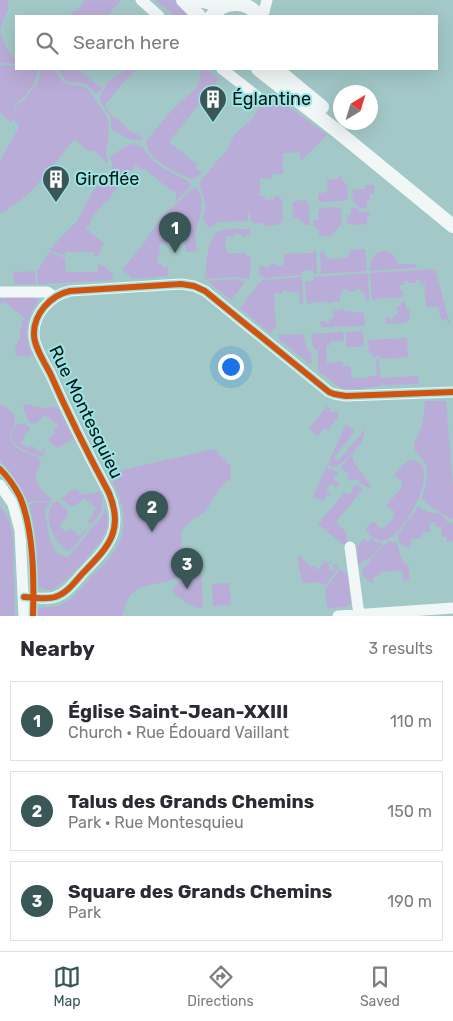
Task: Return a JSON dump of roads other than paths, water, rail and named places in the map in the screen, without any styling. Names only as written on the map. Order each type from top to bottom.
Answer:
[{"type":"main road","points":[[183,0],[198,15]]},
{"type":"main road","points":[[199,0],[223,6]]},
{"type":"main road","points":[[213,15],[227,3],[242,1],[253,8],[258,15]]},
{"type":"main road","points":[[259,70],[337,130],[453,226]]},
{"type":"main road","points":[[277,70],[333,115]]},
{"type":"main road","points":[[351,130],[453,214]]},
{"type":"street","points":[[141,0],[158,15]]},
{"type":"street","points":[[263,15],[267,0]]},
{"type":"street","points":[[223,70],[258,97]]},
{"type":"street","points":[[0,292],[47,292],[55,296],[62,292],[70,291],[190,285],[199,288],[229,310],[329,392],[346,396],[453,392]]},
{"type":"street","name":"Rue Montesquieu","points":[[24,596],[48,598],[56,597],[66,591],[104,550],[111,539],[115,526],[114,508],[109,493],[35,343],[36,319],[55,296]]},
{"type":"street","points":[[0,484],[13,504],[20,530],[24,616]]},
{"type":"street","points":[[350,547],[359,615]]},
{"type":"street","points":[[338,616],[453,608]]},
{"type":"place","name":"Églantine","points":[[213,123]]},
{"type":"place","name":"Giroflée","points":[[56,203]]},
{"type":"place","name":"Église Saint-Jean-XXIII","points":[[175,253]]},
{"type":"place","name":"Talus des Grands Chemins","points":[[152,532]]},
{"type":"place","name":"Square des Grands Chemins","points":[[187,589]]}]
